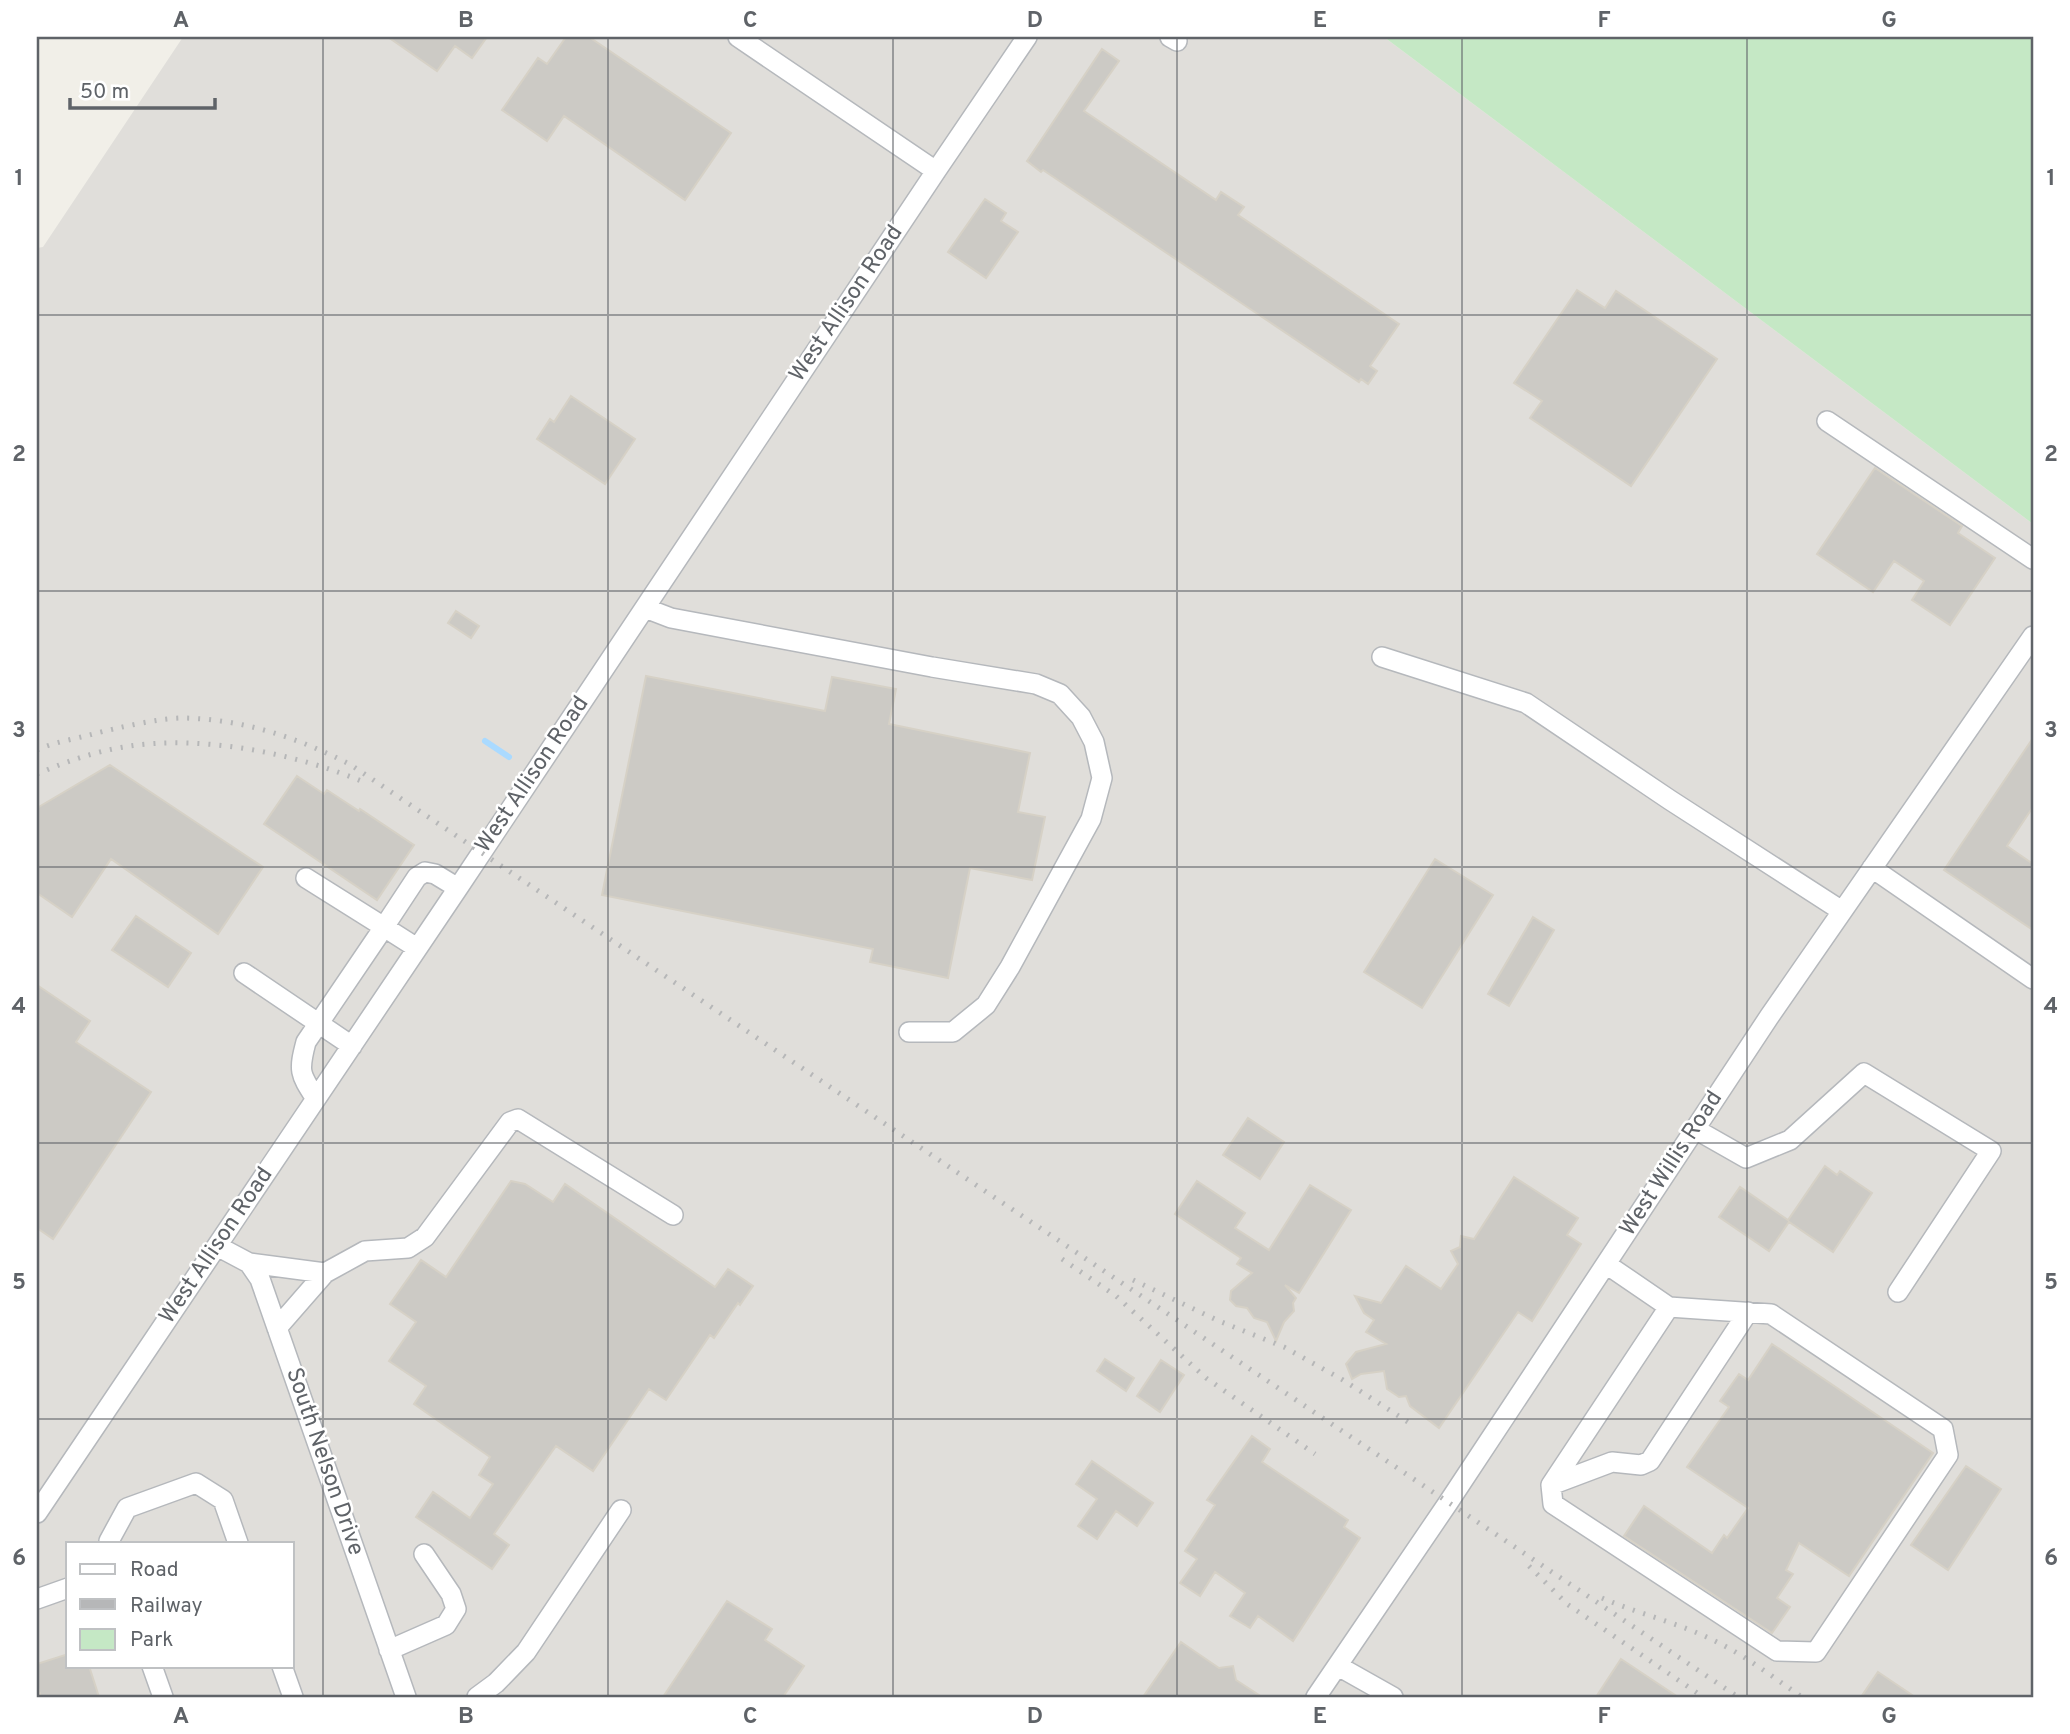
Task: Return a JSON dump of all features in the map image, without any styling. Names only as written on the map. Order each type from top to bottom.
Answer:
[{"type":"street","points":[[738,37],[936,171]]},
{"type":"street","name":"West Allison Road","points":[[37,1513],[1027,37]]},
{"type":"street","points":[[1827,421],[2033,559]]},
{"type":"street","points":[[645,608],[671,618],[1036,684],[1060,694],[1081,717],[1094,742],[1102,778],[1091,819],[1010,967],[986,1005],[953,1032],[909,1032]]},
{"type":"street","name":"West Willis Road","points":[[1316,1697],[1456,1491],[1769,1017],[1872,868],[2026,661],[2033,636]]},
{"type":"street","points":[[1382,657],[1526,704],[1842,911]]},
{"type":"street","points":[[1872,868],[2033,979]]},
{"type":"street","points":[[316,1099],[301,1076],[301,1060],[306,1042],[417,877],[425,872],[435,874],[458,888]]},
{"type":"street","points":[[306,878],[417,948]]},
{"type":"street","points":[[244,973],[352,1046]]},
{"type":"street","points":[[1695,1129],[1746,1158],[1790,1140],[1864,1073],[1991,1151],[1898,1292]]},
{"type":"street","points":[[277,1328],[325,1273],[365,1251],[408,1248],[425,1237],[510,1122],[518,1119],[673,1215]]},
{"type":"street","points":[[217,1246],[249,1263],[325,1273]]},
{"type":"street","name":"South Nelson Drive","points":[[249,1263],[260,1279],[406,1697]]},
{"type":"street","points":[[1606,1264],[1669,1307],[1771,1314],[1943,1429],[1948,1455],[1816,1652],[1777,1651],[1553,1504],[1551,1485],[1669,1307]]},
{"type":"street","points":[[1551,1485],[1612,1462],[1641,1465],[1650,1461],[1748,1312]]},
{"type":"street","points":[[108,1542],[127,1508],[196,1483],[223,1500],[238,1542]]},
{"type":"street","points":[[477,1697],[496,1683],[526,1652],[621,1510]]},
{"type":"street","points":[[389,1650],[446,1625],[456,1609],[451,1594],[424,1554]]},
{"type":"street","points":[[37,1599],[66,1589]]},
{"type":"street","points":[[1338,1666],[1393,1697]]},
{"type":"street","points":[[153,1668],[163,1697]]},
{"type":"street","points":[[283,1668],[293,1697]]},
{"type":"shaded area","points":[[183,37],[1384,37],[2033,524],[2033,1697],[37,1697],[37,248],[43,247]]},
{"type":"green space","points":[[1384,37],[2033,37],[2033,524]]},
{"type":"building","points":[[388,37],[487,37],[472,58],[455,46],[437,71]]},
{"type":"building","points":[[566,37],[589,37],[731,133],[685,200],[564,116],[547,141],[502,110],[538,58],[547,64]]},
{"type":"building","points":[[1102,49],[1119,61],[1084,111],[1216,200],[1221,192],[1244,207],[1238,215],[1399,324],[1370,366],[1377,371],[1368,384],[1361,379],[1359,382],[1027,161]]},
{"type":"building","points":[[985,199],[1006,213],[1001,221],[1018,232],[986,278],[948,252]]},
{"type":"building","points":[[1577,290],[1605,308],[1616,291],[1717,359],[1631,486],[1530,418],[1542,401],[1514,383]]},
{"type":"building","points":[[571,396],[635,439],[605,484],[537,439],[550,419],[554,422]]},
{"type":"building","points":[[1875,468],[1962,526],[1958,533],[1995,558],[1950,625],[1912,600],[1924,581],[1894,561],[1873,592],[1817,554]]},
{"type":"building","points":[[456,611],[479,626],[471,638],[448,623]]},
{"type":"building","points":[[646,676],[825,711],[832,677],[896,689],[889,724],[1030,753],[1018,812],[1045,817],[1032,880],[970,868],[948,978],[870,962],[873,949],[602,895]]},
{"type":"building","points":[[2033,738],[2033,807],[2007,846],[2033,864],[2033,930],[1944,870]]},
{"type":"building","points":[[110,765],[263,867],[218,934],[111,859],[72,917],[37,893],[37,808]]},
{"type":"building","points":[[297,776],[324,794],[327,790],[359,811],[360,809],[414,845],[377,900],[264,824]]},
{"type":"building","points":[[1435,859],[1493,895],[1422,1008],[1364,972]]},
{"type":"building","points":[[136,916],[191,953],[168,987],[112,950]]},
{"type":"building","points":[[1533,917],[1554,930],[1509,1006],[1488,994]]},
{"type":"building","points":[[37,985],[90,1021],[76,1042],[151,1092],[53,1239],[37,1228]]},
{"type":"building","points":[[1248,1118],[1284,1142],[1260,1179],[1223,1155]]},
{"type":"building","points":[[1825,1166],[1837,1175],[1840,1171],[1872,1193],[1833,1252],[1789,1222],[1769,1251],[1719,1217],[1740,1187],[1788,1220]]},
{"type":"building","points":[[1514,1177],[1578,1218],[1567,1235],[1581,1244],[1532,1321],[1518,1312],[1439,1428],[1410,1406],[1406,1396],[1399,1397],[1387,1389],[1384,1371],[1361,1374],[1352,1379],[1346,1364],[1356,1352],[1386,1344],[1366,1332],[1374,1320],[1364,1313],[1355,1296],[1381,1303],[1406,1266],[1441,1289],[1458,1264],[1451,1251],[1460,1247],[1461,1236],[1474,1239]]},
{"type":"building","points":[[511,1181],[525,1184],[553,1202],[565,1184],[715,1287],[728,1269],[753,1286],[714,1338],[710,1335],[666,1400],[649,1389],[593,1471],[556,1446],[494,1534],[509,1545],[492,1569],[416,1517],[433,1492],[470,1518],[493,1484],[479,1475],[490,1457],[414,1404],[426,1386],[389,1361],[416,1322],[390,1304],[421,1260],[446,1277]]},
{"type":"building","points":[[1197,1181],[1245,1213],[1235,1228],[1269,1250],[1310,1185],[1351,1210],[1299,1293],[1285,1285],[1296,1298],[1293,1303],[1294,1311],[1284,1322],[1276,1341],[1267,1322],[1254,1318],[1247,1308],[1236,1306],[1230,1300],[1231,1291],[1252,1273],[1237,1264],[1241,1258],[1175,1214]]},
{"type":"building","points":[[1772,1344],[1933,1453],[1849,1576],[1799,1543],[1786,1570],[1793,1574],[1777,1598],[1790,1607],[1772,1633],[1624,1536],[1644,1506],[1712,1553],[1724,1535],[1727,1538],[1748,1508],[1687,1467],[1729,1407],[1720,1401],[1739,1374],[1748,1380]]},
{"type":"building","points":[[1105,1359],[1134,1378],[1126,1391],[1097,1371]]},
{"type":"building","points":[[1161,1360],[1184,1375],[1160,1412],[1137,1396]]},
{"type":"building","points":[[1252,1436],[1270,1449],[1262,1462],[1348,1520],[1344,1527],[1360,1538],[1293,1641],[1258,1616],[1250,1628],[1230,1616],[1245,1593],[1215,1572],[1200,1596],[1180,1583],[1197,1559],[1185,1551],[1215,1505],[1207,1500]]},
{"type":"building","points":[[1092,1461],[1153,1503],[1137,1526],[1116,1511],[1097,1539],[1078,1526],[1097,1499],[1076,1484]]},
{"type":"building","points":[[1966,1466],[2001,1489],[1948,1570],[1911,1545]]},
{"type":"building","points":[[727,1601],[772,1629],[765,1640],[804,1666],[783,1697],[663,1697]]},
{"type":"building","points":[[1181,1642],[1219,1668],[1233,1666],[1236,1680],[1262,1697],[1143,1697]]},
{"type":"building","points":[[66,1655],[66,1668],[90,1668],[99,1697],[41,1697],[37,1685],[37,1664]]},
{"type":"building","points":[[1621,1659],[1678,1697],[1596,1697]]},
{"type":"building","points":[[1878,1672],[1915,1697],[1861,1697]]},
{"type":"waterway","points":[[485,741],[509,757]]},
{"type":"railway","points":[[37,750],[126,726],[183,718],[205,719],[270,732],[311,746],[351,765],[1738,1697]]},
{"type":"railway","points":[[37,774],[113,749],[184,743],[278,755],[339,772],[366,783]]},
{"type":"railway","points":[[1062,1259],[1116,1296],[1206,1378],[1315,1454]]},
{"type":"railway","points":[[1133,1280],[1219,1321],[1284,1347],[1343,1380],[1411,1424]]},
{"type":"railway","points":[[1529,1566],[1567,1604],[1703,1697]]},
{"type":"railway","points":[[1602,1598],[1715,1641],[1749,1660],[1802,1697]]}]
